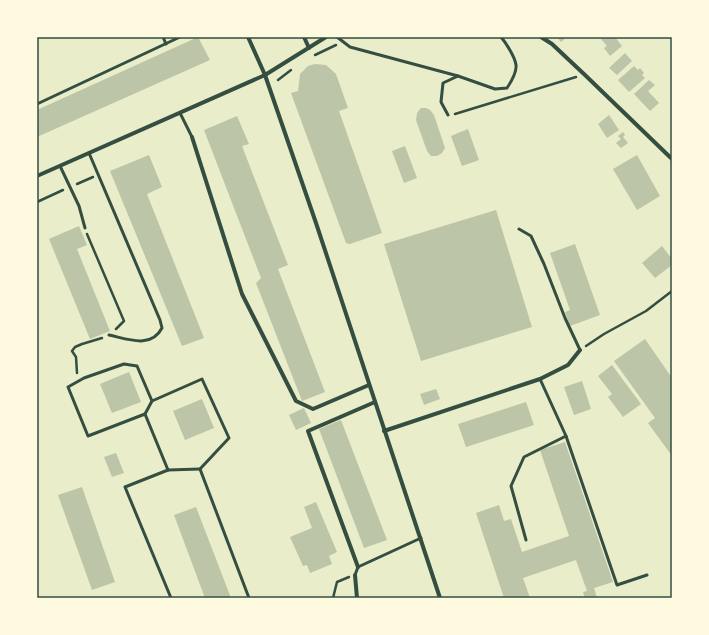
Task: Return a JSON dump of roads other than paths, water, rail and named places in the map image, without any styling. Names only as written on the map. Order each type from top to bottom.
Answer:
[{"type":"street","points":[[248,37],[265,75],[440,598]]},
{"type":"street","points":[[304,37],[309,48]]},
{"type":"street","points":[[37,176],[265,75],[326,37]]},
{"type":"street","points":[[541,37],[552,44],[672,159]]},
{"type":"street","points":[[192,137],[242,294],[296,401],[313,409],[369,385]]},
{"type":"street","points":[[384,431],[540,379],[568,365],[580,350]]},
{"type":"street","points":[[358,567],[308,431],[375,402]]},
{"type":"street","points":[[355,575],[357,598]]},
{"type":"lane","points":[[163,37],[166,44]]},
{"type":"lane","points":[[37,104],[180,37]]},
{"type":"lane","points":[[337,37],[350,47],[458,76],[495,89],[507,88],[513,79],[516,65],[507,44],[501,37]]},
{"type":"lane","points":[[448,116],[441,102],[443,84],[458,76]]},
{"type":"lane","points":[[180,113],[192,137]]},
{"type":"lane","points":[[89,153],[162,328],[159,333],[149,340],[139,342],[109,335]]},
{"type":"lane","points":[[60,166],[79,206],[85,228]]},
{"type":"lane","points":[[519,228],[531,236],[580,350]]},
{"type":"lane","points":[[152,402],[137,366],[124,364],[68,386],[88,436],[145,414],[152,402],[202,379],[229,438],[200,468],[168,470],[125,488],[171,598]]},
{"type":"lane","points":[[540,379],[566,436],[617,585],[647,575]]},
{"type":"lane","points":[[145,414],[168,470]]},
{"type":"lane","points":[[526,540],[511,486],[524,457],[566,436]]},
{"type":"lane","points":[[200,468],[249,598]]},
{"type":"lane","points":[[355,575],[358,567],[420,538]]}]
